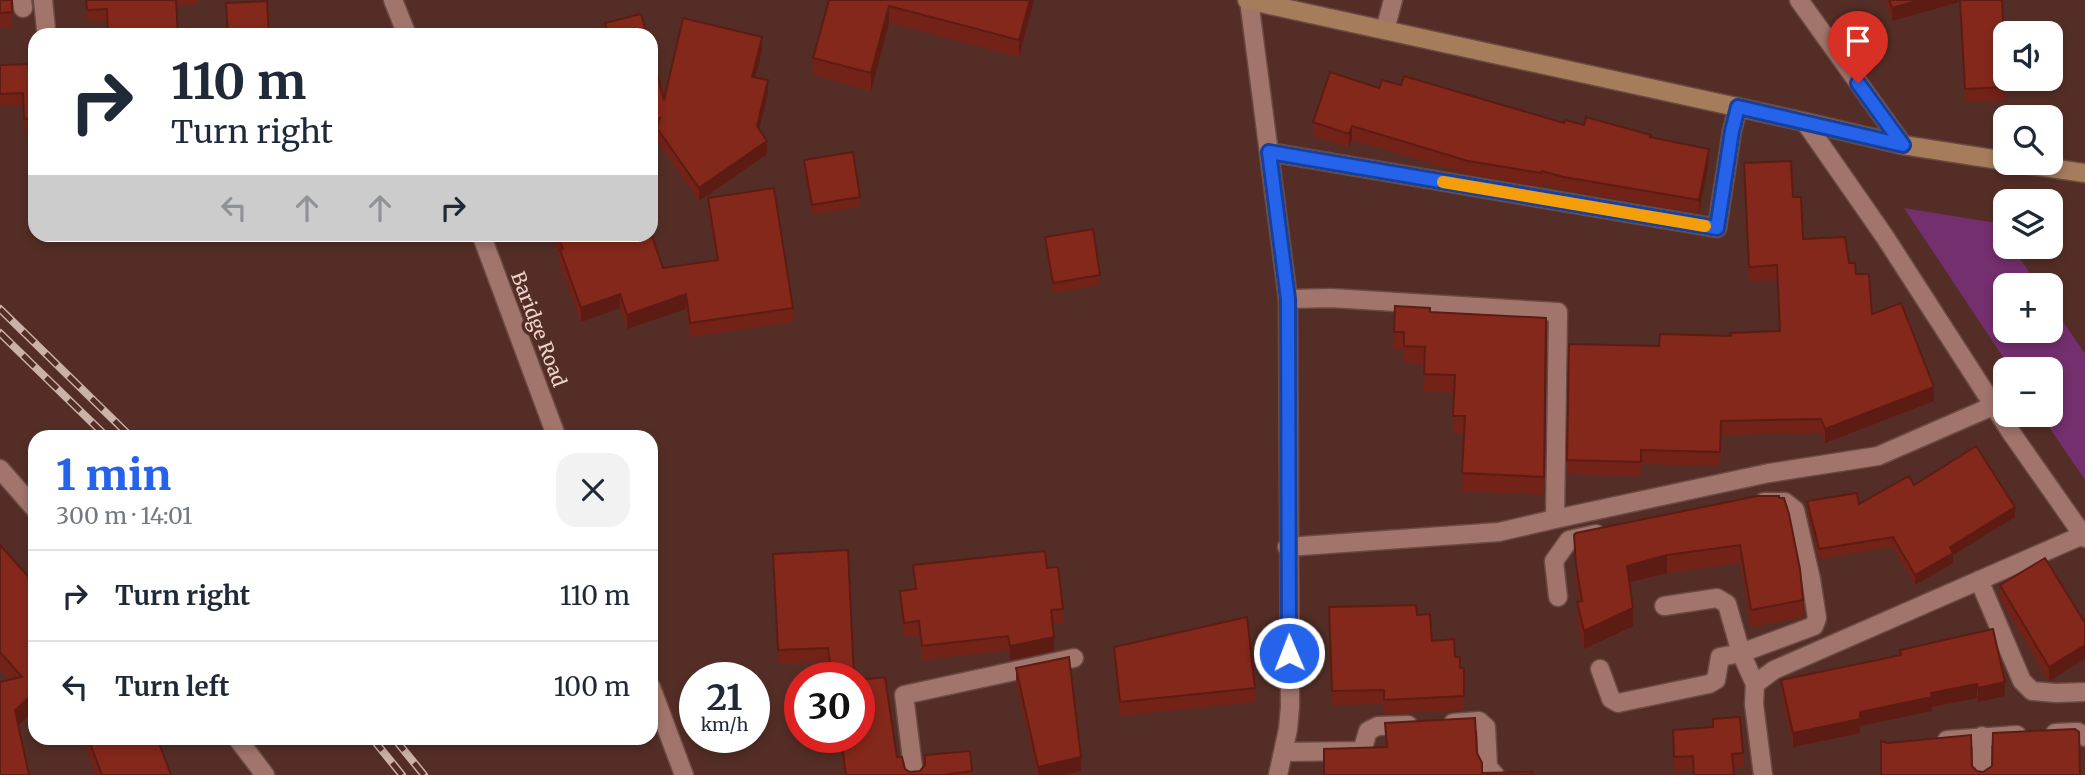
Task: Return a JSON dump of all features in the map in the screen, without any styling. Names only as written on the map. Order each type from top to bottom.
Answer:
[{"type":"main road","points":[[1248,0],[1903,145],[1993,159]]},
{"type":"main road","points":[[2063,170],[2085,173]]},
{"type":"street","points":[[43,0],[46,28]]},
{"type":"street","points":[[394,0],[404,28]]},
{"type":"street","points":[[1248,0],[1288,299],[1287,547],[1290,707],[1278,775]]},
{"type":"street","points":[[1385,30],[1393,0]]},
{"type":"street","points":[[1799,0],[1903,145]]},
{"type":"street","points":[[1269,152],[1717,228],[1738,107]]},
{"type":"street","points":[[1287,547],[1499,532],[1769,473],[1878,456],[1993,406],[1885,237],[1805,122]]},
{"type":"street","name":"Baridge Road","points":[[484,242],[555,430]]},
{"type":"street","points":[[1288,299],[1331,298],[1558,312],[1555,519]]},
{"type":"street","points":[[1755,684],[1774,670],[2084,537],[2008,427]]},
{"type":"street","points":[[0,469],[28,501]]},
{"type":"street","points":[[1600,669],[1611,699],[1618,703],[1709,684],[1716,680],[1720,657],[1741,653],[1814,626],[1817,618],[1796,510],[1785,502],[1743,504]]},
{"type":"street","points":[[1558,597],[1554,561],[1569,540],[1616,529]]},
{"type":"street","points":[[1979,580],[2022,681],[2032,691],[2085,692]]},
{"type":"street","points":[[1664,606],[1717,598],[1727,604],[1741,653],[1755,684],[1754,704],[1763,775]]},
{"type":"street","points":[[914,775],[904,695],[1074,658]]},
{"type":"street","points":[[658,706],[684,775]]},
{"type":"street","points":[[1283,752],[1362,751],[1368,731],[1378,726],[1479,721],[1486,727],[1488,767],[1495,775]]},
{"type":"street","points":[[1928,742],[1982,736],[2078,732],[2085,737]]},
{"type":"street","points":[[1982,736],[1982,775]]},
{"type":"street","points":[[242,745],[265,775]]},
{"type":"shaded area","points":[[1904,208],[1993,223],[1993,259],[2020,259],[2030,273],[1993,273],[1993,342]]},
{"type":"shaded area","points":[[2063,322],[2085,354],[2085,480],[2049,427],[2063,427],[2063,357],[2003,357],[1994,343],[2063,343]]},
{"type":"building","points":[[0,0],[12,0],[12,12],[0,13]]},
{"type":"building","points":[[86,0],[176,0],[178,28],[108,28],[107,9],[87,10]]},
{"type":"building","points":[[829,0],[1030,0],[1019,40],[889,6],[871,73],[813,58]]},
{"type":"building","points":[[1889,0],[1920,0],[1892,8]]},
{"type":"building","points":[[1960,0],[2002,0],[2003,21],[1993,21],[1993,88],[1965,89]]},
{"type":"building","points":[[267,1],[269,28],[228,28],[226,3]]},
{"type":"building","points":[[641,14],[645,28],[606,28],[605,23]]},
{"type":"building","points":[[683,18],[762,37],[752,77],[768,80],[757,126],[767,141],[699,188],[658,129],[658,78],[664,100]]},
{"type":"building","points":[[28,64],[28,119],[24,119],[23,93],[0,94],[0,65]]},
{"type":"building","points":[[1330,72],[1379,88],[1382,80],[1401,85],[1404,76],[1564,123],[1565,120],[1584,125],[1586,117],[1651,135],[1650,137],[1709,149],[1699,200],[1542,171],[1541,173],[1468,161],[1352,126],[1349,134],[1313,122]]},
{"type":"building","points":[[853,152],[860,197],[812,205],[804,160]]},
{"type":"building","points":[[1791,161],[1793,197],[1801,197],[1803,239],[1845,237],[1849,263],[1855,263],[1856,274],[1869,274],[1872,314],[1901,303],[1934,387],[1825,429],[1821,419],[1721,421],[1720,452],[1641,450],[1641,462],[1567,460],[1569,344],[1659,346],[1660,334],[1731,336],[1730,333],[1780,331],[1777,265],[1749,267],[1744,163]]},
{"type":"building","points":[[774,188],[793,308],[690,323],[686,294],[627,315],[620,294],[581,308],[560,250],[563,249],[560,242],[654,242],[663,268],[718,260],[708,198]]},
{"type":"building","points":[[1093,229],[1100,275],[1053,283],[1045,237]]},
{"type":"building","points":[[1395,306],[1430,308],[1430,312],[1546,318],[1544,477],[1462,473],[1465,416],[1453,416],[1455,375],[1424,374],[1425,347],[1404,346],[1404,332],[1394,332]]},
{"type":"building","points":[[1976,446],[2015,507],[1950,547],[1953,553],[1915,575],[1893,537],[1819,549],[1807,501],[1857,493],[1859,504],[1909,476],[1914,485]]},
{"type":"building","points":[[1757,496],[1784,498],[1800,569],[1803,600],[1751,610],[1740,545],[1667,555],[1627,566],[1633,608],[1584,631],[1577,602],[1582,601],[1576,565],[1576,533]]},
{"type":"building","points":[[0,545],[28,576],[28,698],[15,710],[29,775],[0,775],[0,682],[22,677],[0,652]]},
{"type":"building","points":[[848,550],[853,662],[830,662],[828,648],[778,650],[773,554]]},
{"type":"building","points":[[1045,551],[1047,568],[1058,567],[1063,609],[1051,610],[1054,637],[1010,646],[1008,636],[922,646],[919,621],[904,623],[900,591],[916,589],[913,565]]},
{"type":"building","points":[[2045,558],[2085,623],[2085,645],[2049,667],[2000,585]]},
{"type":"building","points":[[1416,605],[1417,615],[1430,614],[1432,641],[1454,639],[1455,657],[1460,657],[1460,668],[1464,668],[1464,696],[1384,700],[1384,690],[1332,691],[1329,607]]},
{"type":"building","points":[[1247,617],[1255,688],[1120,702],[1114,647]]},
{"type":"building","points":[[1993,629],[2005,682],[1978,688],[1977,684],[1931,693],[1932,697],[1860,712],[1860,719],[1793,733],[1781,680],[1901,655],[1900,650]]},
{"type":"building","points":[[1069,657],[1081,757],[1038,767],[1016,668]]},
{"type":"building","points":[[885,677],[897,757],[902,757],[905,769],[910,772],[920,771],[925,765],[925,755],[970,751],[972,771],[943,775],[846,775],[843,753],[875,753],[875,678]]},
{"type":"building","points":[[1740,717],[1743,753],[1732,754],[1734,775],[1694,775],[1693,756],[1674,757],[1673,730],[1713,727],[1713,719]]},
{"type":"building","points":[[1475,718],[1477,753],[1482,763],[1482,773],[1532,772],[1532,775],[1324,775],[1324,749],[1387,747],[1385,723]]},
{"type":"building","points":[[2075,729],[2079,732],[2080,775],[1881,775],[1881,741],[1888,743],[1971,735],[1972,766],[1983,772],[1992,766],[1993,733]]},
{"type":"building","points":[[91,745],[160,745],[171,775],[102,775]]},
{"type":"railway","points":[[0,309],[124,430]]},
{"type":"railway","points":[[0,333],[100,430]]},
{"type":"railway","points":[[378,745],[402,775]]},
{"type":"railway","points":[[400,745],[424,775]]},
{"type":"slow traffic","points":[[1443,182],[1705,226]]},
{"type":"route","points":[[1289,653],[1288,299],[1269,152],[1717,228],[1738,107],[1903,145],[1858,83]]}]
